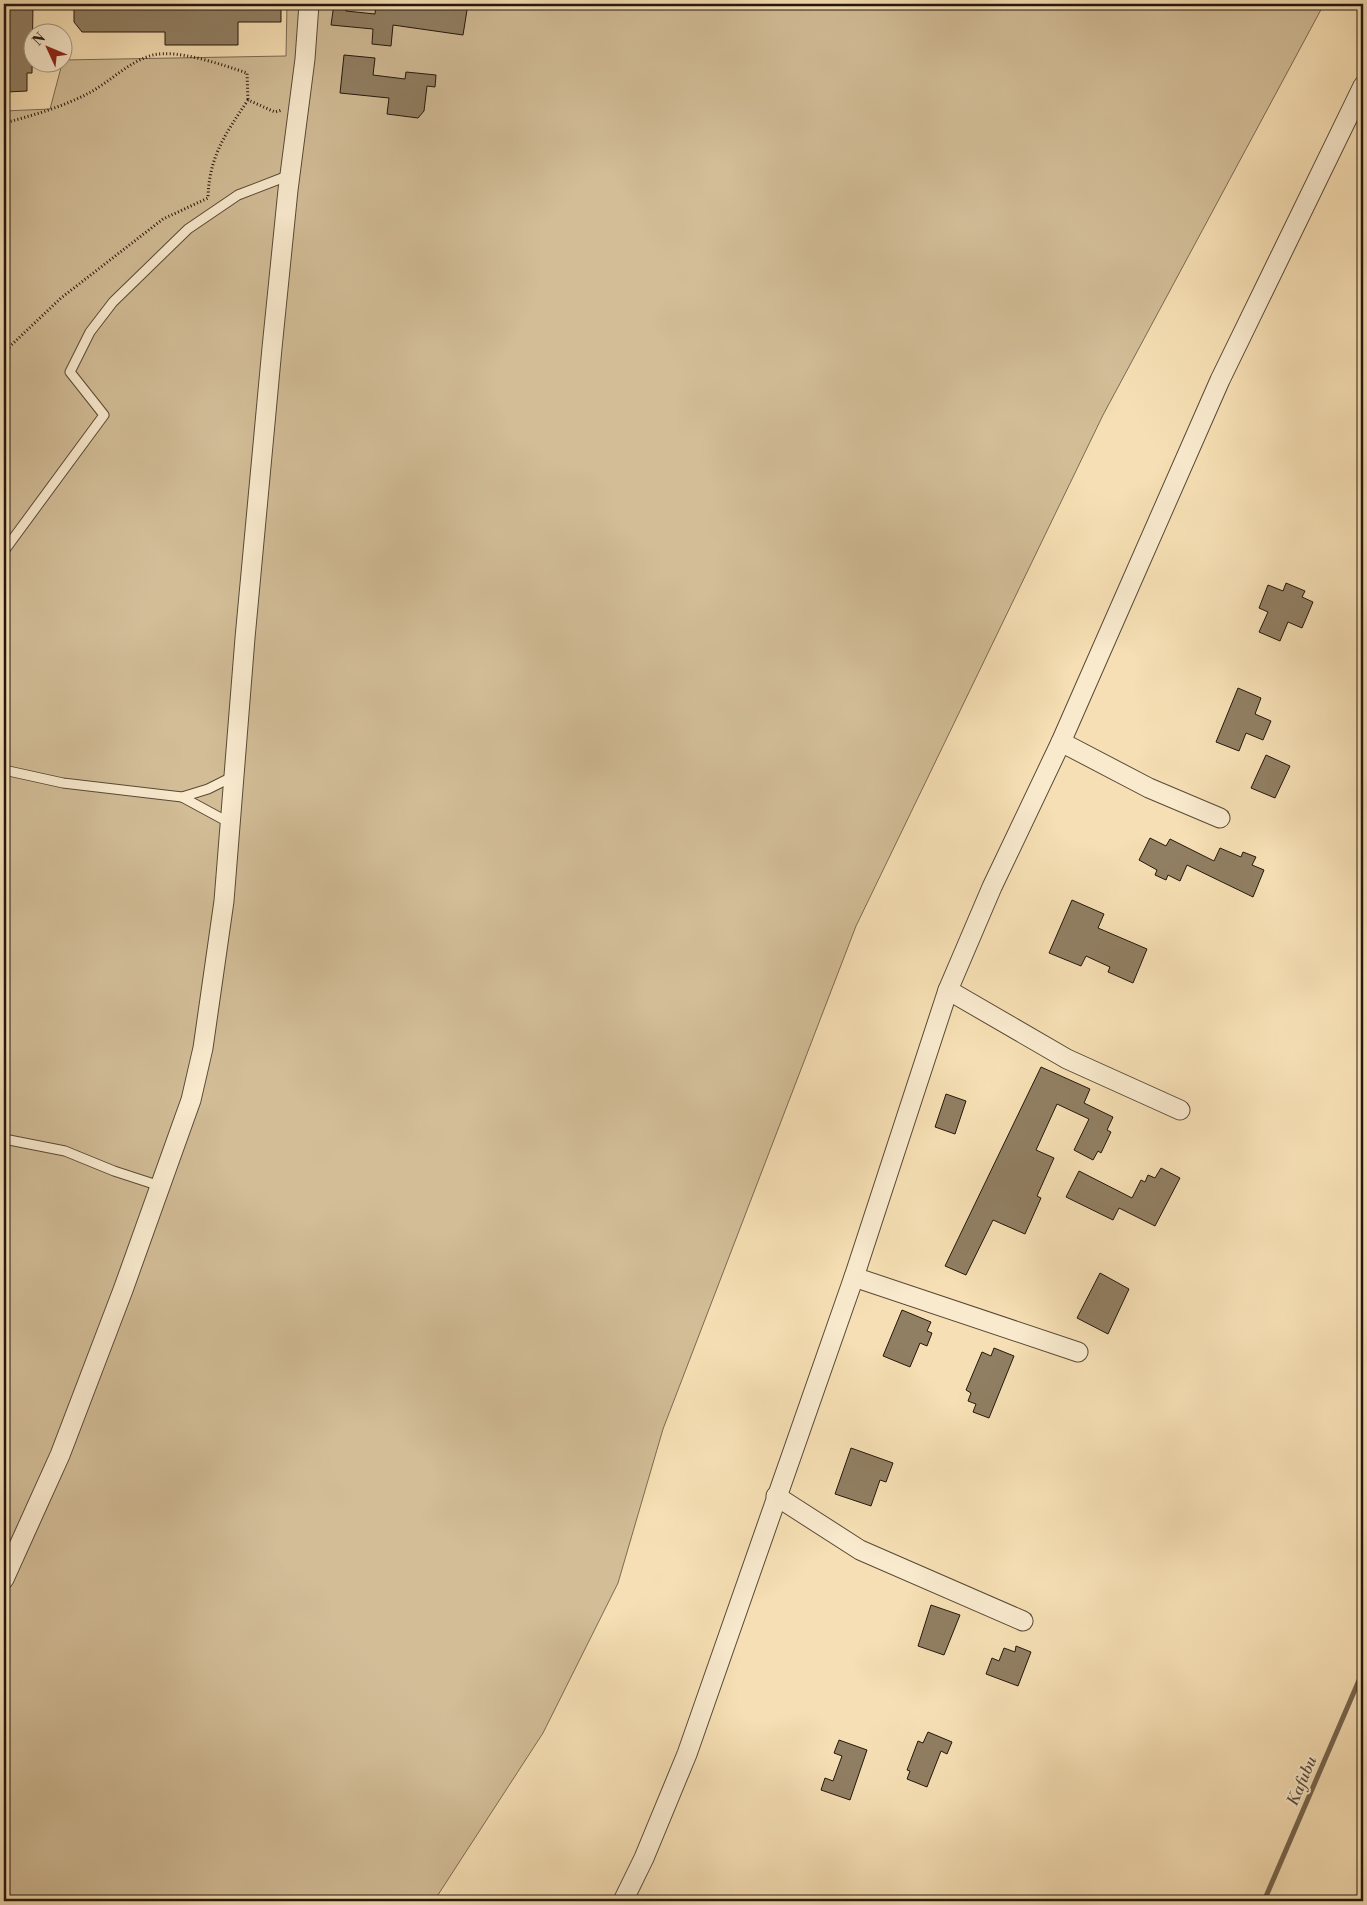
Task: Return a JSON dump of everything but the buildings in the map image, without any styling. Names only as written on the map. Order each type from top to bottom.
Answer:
[{"type":"street","points":[[4,1579],[60,1454],[191,1100],[204,1048],[224,901],[260,483],[290,175],[304,68],[309,4]]},
{"type":"street","points":[[623,1901],[644,1858],[687,1754],[854,1277],[948,990],[992,887],[1061,742],[1220,380],[1363,86]]},
{"type":"street","points":[[1061,742],[1149,788],[1220,818]]},
{"type":"street","points":[[948,990],[1067,1060],[1180,1110]]},
{"type":"street","points":[[854,1277],[1078,1352]]},
{"type":"street","points":[[776,1496],[860,1550],[1023,1621]]},
{"type":"lane","points":[[4,551],[104,415],[70,372],[90,332],[113,302],[188,229],[238,195],[290,175]]},
{"type":"lane","points":[[4,770],[63,783],[182,797],[231,824]]},
{"type":"lane","points":[[182,797],[208,789],[234,776]]},
{"type":"lane","points":[[4,1139],[65,1151],[114,1171],[160,1186]]},
{"type":"path","points":[[4,123],[24,118],[87,94],[123,70],[153,55],[173,54],[247,73],[248,100],[216,149],[208,181],[208,198],[163,219],[62,298],[4,352]]},
{"type":"path","points":[[248,100],[275,112],[290,109]]},
{"type":"shaded area","points":[[287,4],[1324,4],[1103,415],[856,926],[663,1429],[618,1583],[543,1733],[434,1901],[4,1901],[4,111],[50,109],[60,72],[72,72],[72,60],[286,56]]},
{"type":"waterway","name":"Kafubu","points":[[1264,1901],[1363,1671]]}]
